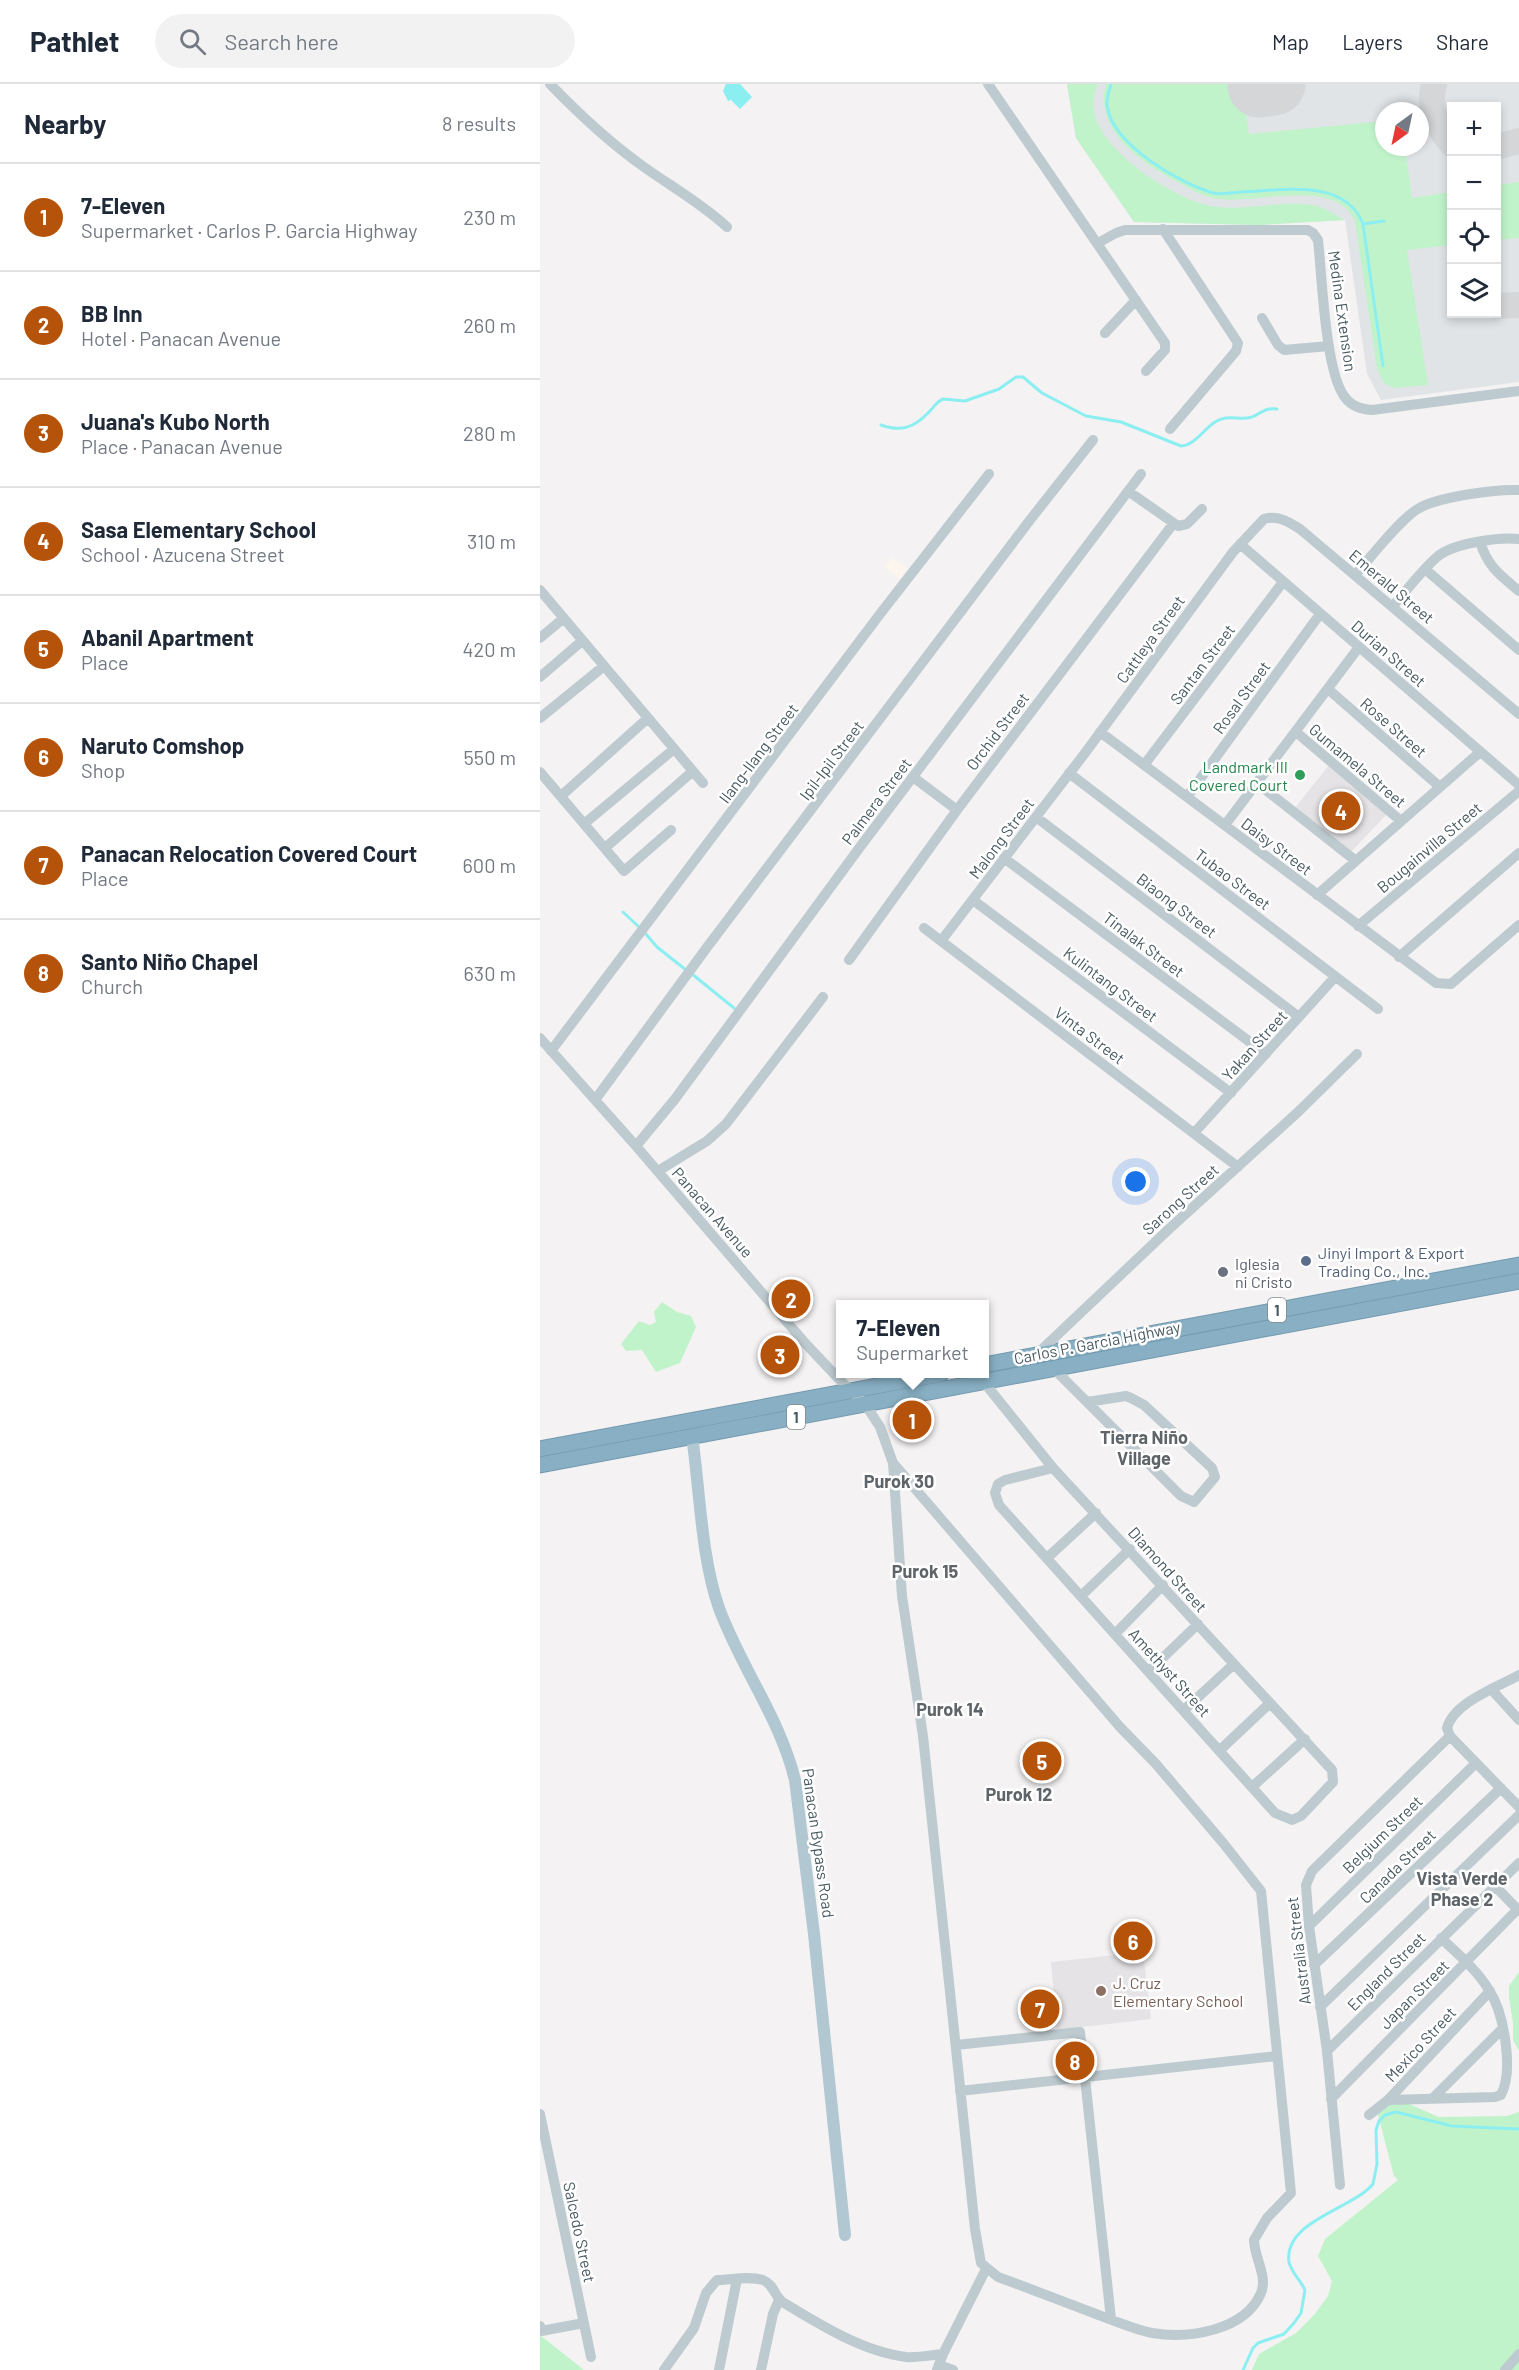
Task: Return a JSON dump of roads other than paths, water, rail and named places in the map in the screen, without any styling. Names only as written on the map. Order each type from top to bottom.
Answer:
[{"type":"highway","name":"Carlos P. Garcia Highway","points":[[989,1375],[1036,1363],[1519,1265]]},
{"type":"highway","name":"Carlos P. Garcia Highway","points":[[989,1365],[1036,1363],[1053,1368],[1519,1281]]},
{"type":"highway","name":"1","points":[[540,1449],[920,1378]]},
{"type":"highway","name":"Carlos P. Garcia Highway","points":[[540,1465],[865,1404],[978,1378]]},
{"type":"highway","points":[[771,1406],[774,1421]]},
{"type":"highway","points":[[611,1436],[613,1452]]},
{"type":"main road","name":"Panacan Bypass Road","points":[[692,1436],[709,1567],[715,1596],[727,1628],[779,1730],[789,1755],[795,1780],[808,1875],[845,2235]]},
{"type":"street","points":[[550,84],[576,111],[628,154],[708,210],[727,227]]},
{"type":"street","points":[[988,84],[1166,346],[1162,354],[1146,371]]},
{"type":"street","points":[[1163,229],[1238,343],[1236,351],[1170,429]]},
{"type":"street","name":"Medina Extension","points":[[1098,243],[1125,230],[1264,231],[1298,229],[1313,233],[1318,240],[1329,346],[1343,394],[1354,406],[1362,409],[1399,407],[1519,391]]},
{"type":"street","points":[[1105,333],[1136,300]]},
{"type":"street","points":[[1262,318],[1278,345],[1284,350],[1329,346]]},
{"type":"street","name":"Ipil-Ipil Street","points":[[595,1100],[708,946],[1093,440]]},
{"type":"street","name":"Ilang-Ilang Street","points":[[551,1051],[880,614],[989,474]]},
{"type":"street","name":"Palmera Street","points":[[636,1146],[675,1099],[1141,474]]},
{"type":"street","points":[[1356,574],[1410,515],[1422,506],[1486,492],[1519,490]]},
{"type":"street","points":[[1128,491],[1178,526],[1187,524],[1202,509]]},
{"type":"street","name":"Emerald Street","points":[[1240,544],[1264,519],[1281,519],[1300,529],[1519,714]]},
{"type":"street","name":"Orchid Street","points":[[849,960],[957,810],[1173,524]]},
{"type":"street","points":[[1393,606],[1425,569],[1444,552],[1498,538],[1519,539]]},
{"type":"street","points":[[1480,542],[1488,563],[1519,591]]},
{"type":"street","name":"Durian Street","points":[[1240,544],[1519,785]]},
{"type":"street","name":"Cattleya Street","points":[[1085,753],[1240,544]]},
{"type":"street","points":[[1425,569],[1519,650]]},
{"type":"street","name":"Santan Street","points":[[1144,765],[1283,582]]},
{"type":"street","points":[[541,595],[564,618],[703,783]]},
{"type":"street","name":"Rosal Street","points":[[1187,797],[1320,614]]},
{"type":"street","points":[[540,638],[564,618]]},
{"type":"street","points":[[540,677],[582,640]]},
{"type":"street","points":[[1226,825],[1359,647]]},
{"type":"street","points":[[540,718],[604,666]]},
{"type":"street","name":"Rose Street","points":[[1328,689],[1440,787]]},
{"type":"street","points":[[561,796],[648,718]]},
{"type":"street","name":"Daisy Street","points":[[1100,732],[1436,983],[1451,984],[1519,926]]},
{"type":"street","name":"Gumamela Street","points":[[1296,732],[1401,821]]},
{"type":"street","points":[[584,824],[674,749]]},
{"type":"street","points":[[1317,895],[1480,752]]},
{"type":"street","name":"Malong Street","points":[[941,941],[1085,753]]},
{"type":"street","points":[[605,848],[693,771]]},
{"type":"street","points":[[540,772],[624,871],[671,830]]},
{"type":"street","name":"Tubao Street","points":[[1069,773],[1378,1009]]},
{"type":"street","points":[[913,777],[957,810]]},
{"type":"street","points":[[1257,783],[1356,861]]},
{"type":"street","name":"Bougainvilla Street","points":[[1358,926],[1519,790]]},
{"type":"street","name":"Biaong Street","points":[[1036,817],[1299,1017]]},
{"type":"street","points":[[1399,957],[1519,854]]},
{"type":"street","name":"Tinalak Street","points":[[1005,858],[1266,1054]]},
{"type":"street","name":"Kulintang Street","points":[[973,900],[1231,1093]]},
{"type":"street","name":"Vinta Street","points":[[924,928],[1238,1167]]},
{"type":"street","name":"Yakan Street","points":[[1194,1133],[1335,976]]},
{"type":"street","points":[[658,1172],[707,1141],[726,1124],[823,997]]},
{"type":"street","name":"Panacan Avenue","points":[[540,1038],[836,1376]]},
{"type":"street","name":"Sarong Street","points":[[1036,1363],[1357,1054]]},
{"type":"street","points":[[1053,1368],[1087,1402],[1185,1499],[1194,1502],[1213,1482],[1215,1477],[1212,1468],[1144,1405],[1126,1396],[1087,1402]]},
{"type":"street","name":"Panacan Avenue","points":[[838,1378],[865,1404],[880,1427],[892,1463]]},
{"type":"street","name":"Diamond Street","points":[[983,1378],[1053,1468],[1332,1770],[1334,1782]]},
{"type":"street","points":[[892,1463],[1120,1727],[1156,1764],[1257,1884],[1262,1899],[1267,1938],[1276,2056],[1291,2193],[1268,2218],[1254,2240],[1262,2275],[1263,2286],[1260,2295],[1237,2320],[1215,2331],[1153,2333],[998,2277],[981,2263],[960,2091],[923,1736],[902,1596],[892,1463]]},
{"type":"street","name":"Amethyst Street","points":[[1053,1468],[1005,1479],[998,1484],[995,1493],[999,1505],[1275,1813],[1292,1820],[1301,1816],[1334,1782]]},
{"type":"street","points":[[1047,1558],[1096,1513]]},
{"type":"street","points":[[1081,1596],[1130,1549]]},
{"type":"street","points":[[1115,1634],[1163,1585]]},
{"type":"street","points":[[1149,1671],[1198,1624]]},
{"type":"street","points":[[1184,1710],[1234,1664]]},
{"type":"street","points":[[1519,1675],[1465,1705],[1450,1721],[1447,1728],[1450,1736],[1519,1807]]},
{"type":"street","points":[[1491,1689],[1519,1720]]},
{"type":"street","points":[[1220,1750],[1270,1702]]},
{"type":"street","name":"Australia Street","points":[[1340,2185],[1327,2051],[1309,1926],[1306,1886],[1312,1871],[1450,1736]]},
{"type":"street","points":[[1252,1787],[1305,1739]]},
{"type":"street","name":"Belgium Street","points":[[1309,1926],[1476,1763]]},
{"type":"street","name":"Canada Street","points":[[1314,1965],[1501,1788]]},
{"type":"street","points":[[1320,2007],[1519,1815]]},
{"type":"street","name":"England Street","points":[[1327,2051],[1519,1863]]},
{"type":"street","points":[[1495,1886],[1518,1910]]},
{"type":"street","name":"Japan Street","points":[[1331,2099],[1518,1910]]},
{"type":"street","points":[[1388,2100],[1501,2095],[1508,2061],[1503,2028],[1490,1991],[1466,1962],[1441,1938]]},
{"type":"street","name":"Mexico Street","points":[[1369,2115],[1388,2100],[1490,1991]]},
{"type":"street","points":[[1433,2098],[1503,2028]]},
{"type":"street","points":[[956,2045],[1080,2032],[1111,2319]]},
{"type":"street","points":[[960,2091],[1276,2056]]},
{"type":"street","name":"Salcedo Street","points":[[540,2114],[591,2356]]},
{"type":"street","points":[[940,2363],[986,2269]]},
{"type":"street","points":[[664,2370],[694,2328],[709,2288],[717,2280],[737,2279],[765,2281],[774,2288],[779,2300],[838,2332],[877,2349],[940,2363],[953,2370]]},
{"type":"street","points":[[719,2370],[737,2279]]},
{"type":"street","points":[[761,2370],[773,2314],[779,2300]]},
{"type":"street","points":[[541,2329],[584,2323]]},
{"type":"street","points":[[1504,2370],[1519,2354]]},
{"type":"water","points":[[726,84],[740,84],[752,97],[740,109],[731,100],[728,101],[723,91]]},
{"type":"waterway","points":[[1111,84],[1107,106],[1112,121],[1121,135],[1150,160],[1183,181],[1219,194],[1310,190],[1342,199],[1354,209],[1363,224],[1383,366]]},
{"type":"waterway","points":[[1363,224],[1384,221]]},
{"type":"waterway","points":[[881,425],[895,428],[907,427],[918,422],[943,399],[965,401],[999,389],[1016,377],[1023,377],[1042,393],[1086,416],[1121,422],[1181,446],[1191,443],[1219,420],[1251,417],[1267,409],[1277,409]]},
{"type":"waterway","points":[[623,912],[639,927]]},
{"type":"waterway","points":[[645,933],[657,947],[686,970]]},
{"type":"waterway","points":[[692,974],[734,1008]]},
{"type":"waterway","points":[[1243,2370],[1253,2348],[1258,2343],[1284,2334],[1301,2313],[1305,2290],[1289,2262],[1290,2248],[1297,2236],[1321,2217],[1351,2201],[1373,2184],[1377,2164],[1376,2130],[1379,2121],[1385,2115],[1396,2112],[1452,2126],[1519,2129]]},
{"type":"place","name":"Landmark III Covered Court","points":[[1300,775]]},
{"type":"place","name":"Sasa Elementary School","points":[[1341,811]]},
{"type":"place","name":"Jinyi Import & Export Trading Co., Inc.","points":[[1306,1261]]},
{"type":"place","name":"Iglesia ni Cristo","points":[[1223,1272]]},
{"type":"place","name":"BB Inn","points":[[791,1299]]},
{"type":"place","name":"Juana's Kubo North","points":[[780,1355]]},
{"type":"place","name":"7-Eleven","points":[[912,1420]]},
{"type":"place","name":"Abanil Apartment","points":[[1042,1761]]},
{"type":"place","name":"Naruto Comshop","points":[[1133,1941]]},
{"type":"place","name":"J. Cruz Elementary School","points":[[1101,1991]]},
{"type":"place","name":"Panacan Relocation Covered Court","points":[[1040,2009]]},
{"type":"place","name":"Santo Niño Chapel","points":[[1075,2061]]},
{"type":"district","name":"Tierra Niño Village","points":[[1144,1447]]},
{"type":"district","name":"Purok 30","points":[[899,1481]]},
{"type":"district","name":"Purok 15","points":[[925,1571]]},
{"type":"district","name":"Purok 14","points":[[950,1709]]},
{"type":"district","name":"Purok 12","points":[[1019,1794]]},
{"type":"district","name":"Vista Verde Phase 2","points":[[1462,1888]]}]
